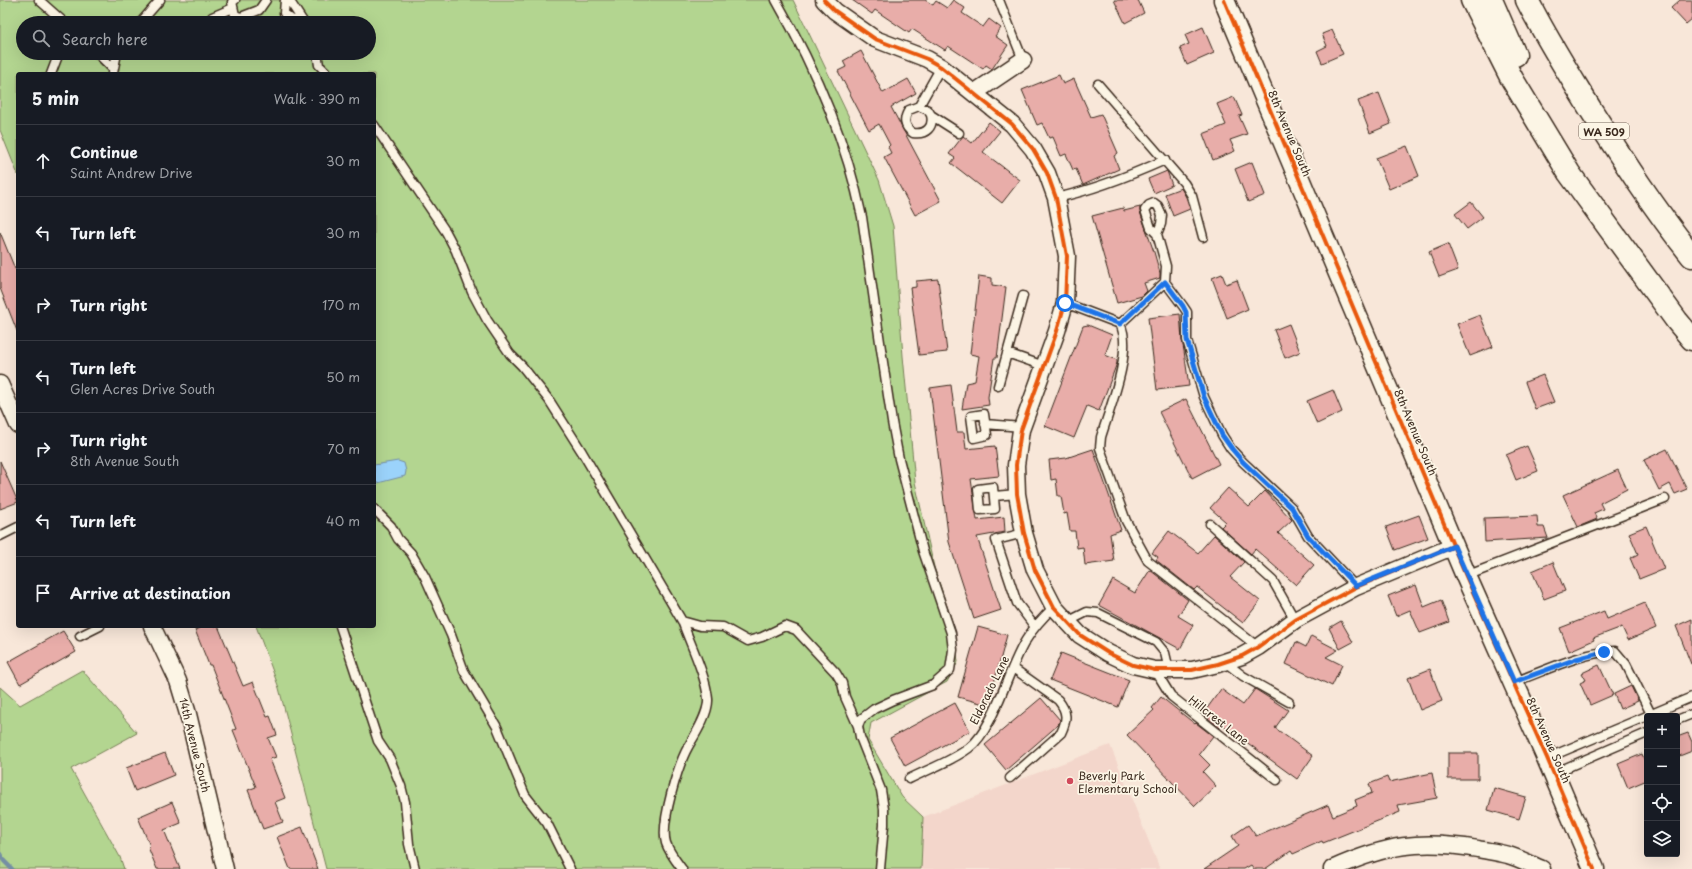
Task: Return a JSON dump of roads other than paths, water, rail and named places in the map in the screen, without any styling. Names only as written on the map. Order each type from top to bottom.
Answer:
[{"type":"highway","points":[[1472,0],[1512,79],[1565,166],[1677,321],[1692,339]]},
{"type":"highway","points":[[1490,0],[1521,68],[1557,136],[1610,228]]},
{"type":"highway","name":"WA 509","points":[[1527,0],[1562,63],[1629,168],[1673,232],[1692,256]]},
{"type":"street","points":[[824,0],[835,11],[875,39],[927,59],[941,67],[1012,124],[1033,149],[1047,173],[1056,198],[1067,256],[1065,303],[1022,427],[1016,465],[1017,494],[1024,533],[1035,570],[1054,608],[1080,635],[1108,653],[1133,665],[1162,670],[1192,670],[1242,656],[1258,647],[1295,620],[1356,586],[1454,546]]},
{"type":"street","name":"8th Avenue South","points":[[1224,0],[1466,576],[1551,766],[1594,869]]},
{"type":"street","points":[[974,93],[1023,60]]},
{"type":"street","points":[[0,384],[16,420]]},
{"type":"street","name":"14th Avenue South","points":[[153,628],[178,681],[188,714],[225,869]]},
{"type":"street","points":[[1332,869],[1366,854],[1394,847],[1419,844],[1457,846],[1508,855],[1542,869]]},
{"type":"lane","points":[[39,0],[58,16]]},
{"type":"lane","points":[[146,16],[160,0]]},
{"type":"lane","points":[[244,16],[260,10],[264,0]]},
{"type":"lane","points":[[285,0],[284,14],[287,16]]},
{"type":"lane","points":[[289,0],[299,16]]},
{"type":"lane","points":[[776,0],[823,93],[839,133],[857,192],[863,223],[892,422],[923,551],[951,633],[953,650],[950,670],[933,685],[874,709],[861,719],[858,726]]},
{"type":"lane","points":[[999,0],[1023,60]]},
{"type":"lane","points":[[214,16],[234,4],[235,15],[238,16]]},
{"type":"lane","points":[[51,72],[56,60]]},
{"type":"lane","points":[[103,60],[113,72]]},
{"type":"lane","points":[[113,72],[116,60]]},
{"type":"lane","points":[[318,60],[319,66],[326,72]]},
{"type":"lane","points":[[932,115],[933,120],[929,130],[919,134],[909,130],[906,126],[906,115],[909,110],[918,106],[941,67]]},
{"type":"lane","points":[[1098,84],[1165,160],[1192,196],[1202,237]]},
{"type":"lane","points":[[918,106],[928,110],[932,115],[959,133]]},
{"type":"lane","points":[[376,129],[446,232],[456,251],[472,292],[487,320],[510,354],[522,366],[549,400],[590,465],[682,622],[704,681],[708,700],[703,718],[685,752],[675,778],[664,826],[666,842],[682,869]]},
{"type":"lane","points":[[1056,198],[1114,182],[1165,160]]},
{"type":"lane","points":[[1157,234],[1166,266],[1165,282],[1186,312],[1187,340],[1204,397],[1222,435],[1243,462],[1292,508],[1308,536],[1356,586]]},
{"type":"lane","points":[[1120,324],[1165,282]]},
{"type":"lane","points":[[998,386],[1023,296]]},
{"type":"lane","points":[[1065,303],[1120,324],[1124,331],[1123,360],[1101,437],[1100,448],[1126,521],[1148,561],[1258,647]]},
{"type":"lane","points":[[1007,353],[1044,366]]},
{"type":"lane","points":[[985,424],[1022,427]]},
{"type":"lane","points":[[994,496],[1017,494]]},
{"type":"lane","points":[[1466,576],[1665,499]]},
{"type":"lane","points":[[376,511],[391,526],[398,538],[411,553],[425,577],[452,635],[464,671],[497,727],[525,795],[547,822],[570,869]]},
{"type":"lane","points":[[1210,524],[1273,581],[1295,620]]},
{"type":"lane","points":[[0,536],[16,528]]},
{"type":"lane","points":[[1024,533],[996,540],[1017,604],[1035,627]]},
{"type":"lane","name":"Eldorado Lane","points":[[909,779],[953,758],[970,747],[983,731],[1025,641],[1035,627],[1054,608]]},
{"type":"lane","name":"Hillcrest Lane","points":[[1067,622],[1087,612],[1098,613],[1156,642],[1165,653],[1162,670],[1171,696],[1277,780]]},
{"type":"lane","points":[[682,622],[700,626],[723,627],[748,641],[762,637],[785,626],[796,630],[836,673],[842,683],[845,696],[858,726],[860,737],[877,777],[882,796],[884,825],[880,869]]},
{"type":"lane","points":[[80,636],[96,628]]},
{"type":"lane","points":[[341,628],[378,741],[390,760],[401,786],[405,802],[409,844],[415,869]]},
{"type":"lane","points":[[1514,682],[1576,659],[1604,652],[1615,651],[1626,664],[1650,713]]},
{"type":"lane","points":[[1225,662],[1243,676],[1289,702]]},
{"type":"lane","points":[[1010,778],[1062,733],[1066,724],[1067,715],[1064,707],[1058,700],[1013,668]]},
{"type":"lane","points":[[1653,713],[1692,696]]},
{"type":"lane","points":[[1680,719],[1692,714]]},
{"type":"lane","points":[[1551,766],[1644,718]]},
{"type":"lane","points":[[1551,766],[1644,734]]},
{"type":"water","points":[[398,461],[404,463],[406,471],[405,476],[376,483],[376,465]]},
{"type":"waterway","points":[[0,854],[4,861],[12,869]]},
{"type":"place","name":"Beverly Park Elementary School","points":[[1070,781]]}]
